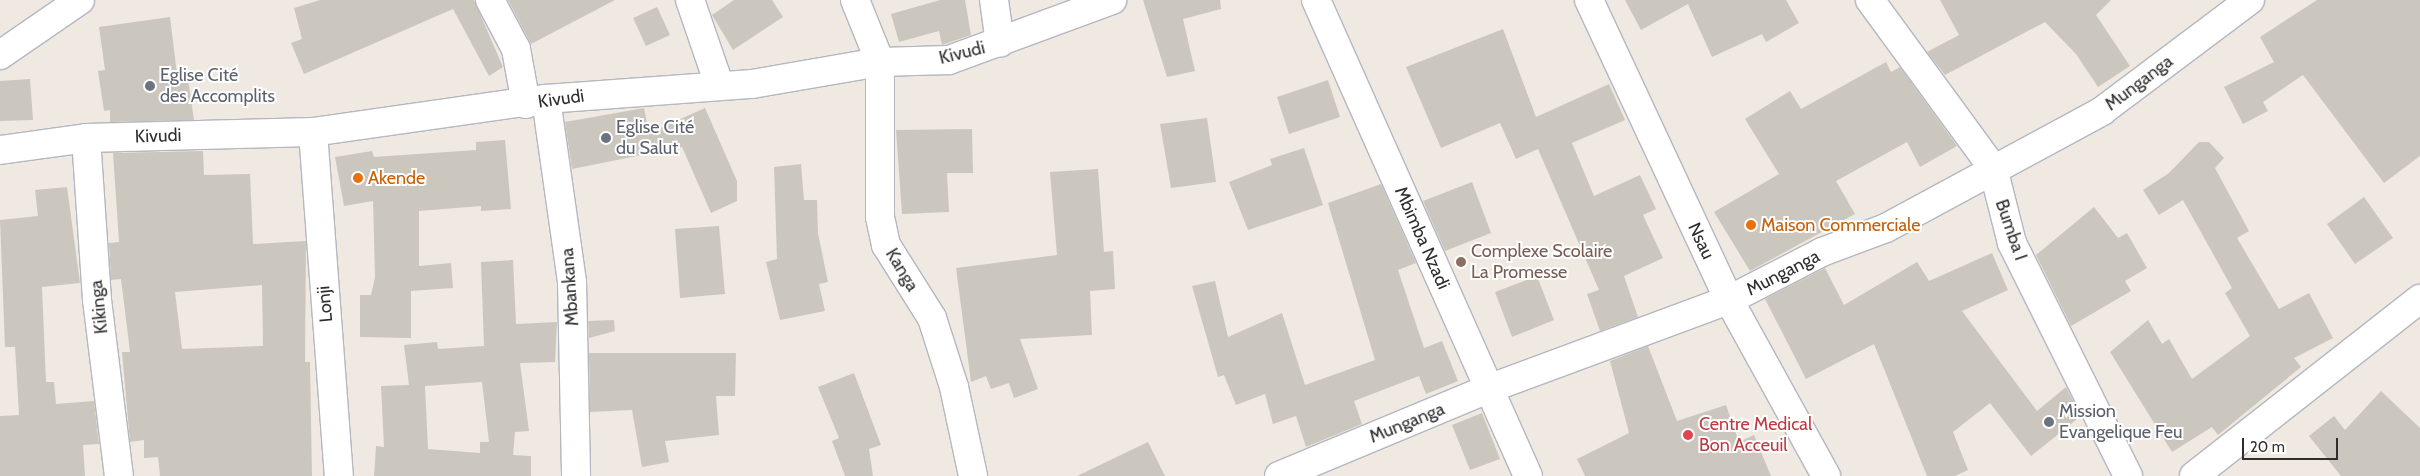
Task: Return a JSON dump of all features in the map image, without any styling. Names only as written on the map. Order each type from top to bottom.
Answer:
[{"type":"street","points":[[0,55],[80,0]]},
{"type":"street","name":"Mbankana","points":[[490,0],[516,49],[536,102],[572,282],[576,476]]},
{"type":"street","points":[[690,0],[720,84]]},
{"type":"street","name":"Kanga","points":[[855,0],[880,62],[880,217],[886,245],[932,318],[973,476]]},
{"type":"street","points":[[994,0],[1000,43]]},
{"type":"street","name":"Kivudi","points":[[0,150],[86,138],[313,132],[536,102],[720,84],[752,84],[880,62],[949,60],[1000,43],[1112,0]]},
{"type":"street","name":"Mbimba Nzadi","points":[[1316,0],[1528,476]]},
{"type":"street","name":"Nsau","points":[[1589,0],[1729,300],[1826,476]]},
{"type":"street","name":"Bumba I","points":[[1870,0],[1992,168],[2012,243],[2128,476]]},
{"type":"street","name":"Munganga","points":[[1279,476],[1488,389],[1729,300],[1822,252],[1886,228],[1992,168],[2102,111],[2250,0]]},
{"type":"street","name":"Lonji","points":[[313,132],[339,476]]},
{"type":"street","name":"Kikinga","points":[[86,138],[97,300],[120,476]]},
{"type":"street","points":[[2194,476],[2420,299]]},
{"type":"building","points":[[320,0],[474,0],[503,67],[489,76],[453,9],[304,74],[291,43],[302,39],[294,8]]},
{"type":"building","points":[[508,0],[615,0],[531,44]]},
{"type":"building","points":[[734,0],[772,0],[783,17],[733,50],[712,15]]},
{"type":"building","points":[[940,0],[965,0],[971,35],[942,45],[939,31],[899,42],[891,14]]},
{"type":"building","points":[[1143,0],[1220,0],[1221,9],[1183,19],[1195,71],[1167,77]]},
{"type":"building","points":[[1625,0],[1786,0],[1799,23],[1766,42],[1762,34],[1712,57],[1688,4],[1641,30]]},
{"type":"building","points":[[1940,0],[2111,0],[2096,15],[2130,66],[2098,87],[2076,54],[2045,22],[1945,75],[1927,52],[1959,35]]},
{"type":"building","points":[[2317,0],[2420,0],[2420,156],[2384,183],[2303,75],[2263,102],[2268,111],[2243,124],[2224,87],[2274,62],[2260,37]]},
{"type":"building","points":[[657,7],[670,35],[646,46],[633,18]]},
{"type":"building","points":[[170,17],[177,74],[187,72],[194,120],[110,122],[110,110],[104,111],[98,71],[105,70],[99,27]]},
{"type":"building","points":[[1503,29],[1536,117],[1609,84],[1625,120],[1572,143],[1594,196],[1640,175],[1656,209],[1643,215],[1663,258],[1624,276],[1638,317],[1600,331],[1587,294],[1599,290],[1538,149],[1516,159],[1500,123],[1441,148],[1406,67]]},
{"type":"building","points":[[1886,62],[1891,72],[1900,67],[1957,146],[1920,167],[1907,142],[1836,181],[1855,214],[1750,271],[1714,212],[1779,174],[1745,119],[1790,91],[1801,109]]},
{"type":"building","points":[[30,79],[33,120],[0,121],[0,81]]},
{"type":"building","points":[[1328,80],[1340,117],[1289,134],[1277,97]]},
{"type":"building","points":[[644,108],[649,133],[705,108],[737,181],[737,201],[711,213],[682,147],[572,169],[565,122]]},
{"type":"building","points":[[1207,118],[1216,182],[1171,188],[1160,124]]},
{"type":"building","points":[[972,129],[973,173],[947,173],[949,212],[902,214],[896,130]]},
{"type":"building","points":[[505,140],[511,209],[481,211],[481,206],[419,211],[419,266],[451,263],[453,288],[411,291],[411,338],[360,337],[360,295],[371,295],[375,277],[373,201],[344,206],[335,157],[372,151],[374,157],[476,150],[476,142]]},
{"type":"building","points":[[2199,142],[2209,142],[2224,158],[2215,168],[2249,231],[2237,238],[2279,309],[2309,293],[2333,338],[2294,358],[2301,367],[2218,435],[2212,427],[2172,452],[2110,352],[2148,320],[2162,344],[2169,339],[2192,379],[2250,336],[2225,293],[2232,288],[2183,200],[2159,215],[2143,190],[2169,173]]},
{"type":"building","points":[[1304,148],[1323,205],[1248,230],[1229,182],[1272,165],[1270,159]]},
{"type":"building","points":[[203,151],[204,175],[250,174],[253,244],[306,241],[305,362],[310,362],[312,476],[160,476],[158,457],[144,458],[144,440],[130,442],[122,352],[130,352],[121,279],[111,280],[109,243],[119,242],[113,153]],"holes":[[[262,285],[263,346],[182,349],[175,292]]]},
{"type":"building","points":[[801,164],[804,200],[817,200],[818,233],[828,282],[819,284],[825,311],[780,320],[766,262],[777,259],[774,167]]},
{"type":"building","points":[[1098,169],[1104,252],[1113,251],[1115,289],[1090,291],[1092,335],[1020,339],[1038,389],[1014,398],[1009,383],[991,389],[986,376],[971,382],[956,268],[1057,255],[1050,172]]},
{"type":"building","points":[[1472,182],[1491,233],[1445,251],[1423,201]]},
{"type":"building","points":[[1381,184],[1416,263],[1398,270],[1424,348],[1442,341],[1458,381],[1426,394],[1419,376],[1354,401],[1362,424],[1306,447],[1296,416],[1273,424],[1265,394],[1236,405],[1224,375],[1218,377],[1192,286],[1215,281],[1228,337],[1282,313],[1305,385],[1375,360],[1328,203]]},
{"type":"building","points":[[67,187],[80,283],[42,287],[46,382],[54,382],[56,404],[94,401],[99,444],[83,445],[85,476],[0,476],[0,416],[19,415],[15,347],[5,347],[0,220],[38,216],[35,190]]},
{"type":"building","points":[[2364,197],[2393,238],[2355,264],[2327,224]]},
{"type":"building","points":[[2094,207],[2118,238],[2127,233],[2147,268],[2125,281],[2131,291],[2071,326],[2036,255]]},
{"type":"building","points":[[719,226],[725,294],[680,298],[675,229]]},
{"type":"building","points":[[1992,253],[2008,290],[1962,311],[2037,411],[2066,387],[2081,416],[2031,456],[1990,403],[1953,432],[1968,470],[1955,476],[1927,476],[1874,344],[1806,379],[1765,299],[1825,268],[1844,305],[1917,262],[1929,281]]},
{"type":"building","points":[[513,260],[516,324],[557,322],[555,362],[520,363],[529,431],[515,432],[513,455],[531,456],[531,476],[374,476],[376,446],[384,447],[381,386],[409,385],[404,345],[437,342],[438,349],[484,346],[481,262]],"holes":[[[482,382],[489,442],[480,442],[480,453],[428,449],[425,386]]]},
{"type":"building","points":[[1537,276],[1554,320],[1512,337],[1495,292]]},
{"type":"building","points":[[614,320],[615,331],[589,338],[588,321]]},
{"type":"building","points":[[1648,346],[1677,421],[1726,405],[1739,442],[1754,435],[1771,476],[1585,476],[1577,459],[1629,433],[1610,361]]},
{"type":"building","points":[[589,353],[736,353],[735,396],[716,396],[719,435],[665,441],[669,462],[642,467],[632,410],[590,412]]},
{"type":"building","points":[[854,373],[881,445],[869,449],[873,476],[845,476],[832,441],[839,438],[818,387]]},
{"type":"building","points":[[2381,391],[2420,428],[2420,476],[2341,476],[2309,436],[2334,416],[2345,430]]},
{"type":"building","points":[[1482,413],[1500,459],[1470,470],[1452,425]]},
{"type":"building","points":[[1148,442],[1165,476],[1077,476]]},
{"type":"place","name":"Eglise Cité des Accomplits","points":[[150,86]]},
{"type":"place","name":"Eglise Cité du Salut","points":[[606,138]]},
{"type":"place","name":"Akende","points":[[358,178]]},
{"type":"place","name":"Maison Commerciale","points":[[1751,225]]},
{"type":"place","name":"Complexe Scolaire La Promesse","points":[[1461,262]]},
{"type":"place","name":"Mission Evangelique Feu","points":[[2049,422]]},
{"type":"place","name":"Centre Medical Bon Acceuil","points":[[1688,435]]}]
